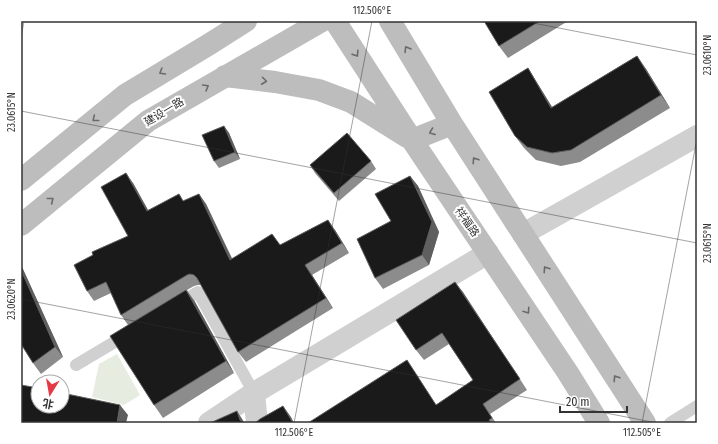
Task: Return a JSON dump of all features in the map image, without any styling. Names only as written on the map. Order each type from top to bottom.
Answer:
[{"type":"street","points":[[208,45],[221,21]]},
{"type":"street","points":[[21,180],[125,95],[246,21]]},
{"type":"street","name":"建设一路","points":[[21,225],[148,121],[322,21]]},
{"type":"street","name":"祥福路","points":[[335,21],[412,140],[568,373],[599,423]]},
{"type":"street","points":[[390,21],[452,124],[645,423]]},
{"type":"street","points":[[225,76],[275,82],[319,90],[351,102],[412,140],[452,124]]},
{"type":"street","points":[[125,95],[148,121]]},
{"type":"street","points":[[523,234],[697,136]]},
{"type":"street","points":[[208,423],[254,393],[488,253]]},
{"type":"street","points":[[254,393],[257,423]]},
{"type":"lane","points":[[171,308],[198,292],[254,393]]},
{"type":"lane","points":[[76,365],[137,329]]},
{"type":"lane","points":[[670,423],[697,406]]},
{"type":"shaded area","points":[[117,354],[140,395],[124,405],[92,397],[99,364]]},
{"type":"building","points":[[484,21],[540,21],[499,46]]},
{"type":"building","points":[[637,56],[661,95],[571,150],[552,153],[527,147],[515,136],[489,92],[528,68],[551,108]]},
{"type":"building","points":[[224,126],[235,152],[214,161],[202,135]]},
{"type":"building","points":[[347,133],[371,161],[334,193],[310,165]]},
{"type":"building","points":[[126,173],[147,211],[179,194],[183,201],[199,194],[230,260],[272,234],[280,245],[328,220],[342,243],[305,265],[326,298],[238,352],[194,275],[187,275],[121,315],[106,282],[87,291],[74,265],[93,255],[92,252],[128,236],[101,187]]},
{"type":"building","points":[[410,176],[432,222],[422,255],[375,278],[357,239],[391,221],[375,194]]},
{"type":"building","points":[[21,270],[55,347],[33,363],[21,344]]},
{"type":"building","points":[[455,282],[520,379],[483,404],[492,418],[489,420],[491,423],[308,423],[407,360],[436,405],[473,380],[442,333],[416,350],[396,320]]},
{"type":"building","points":[[186,290],[226,361],[154,405],[110,336]]},
{"type":"building","points":[[21,385],[30,387],[30,414],[70,414],[70,395],[120,405],[117,423],[21,423]]},
{"type":"building","points":[[283,406],[293,423],[255,423],[260,419]]},
{"type":"building","points":[[237,411],[240,420],[244,423],[210,423]]}]
